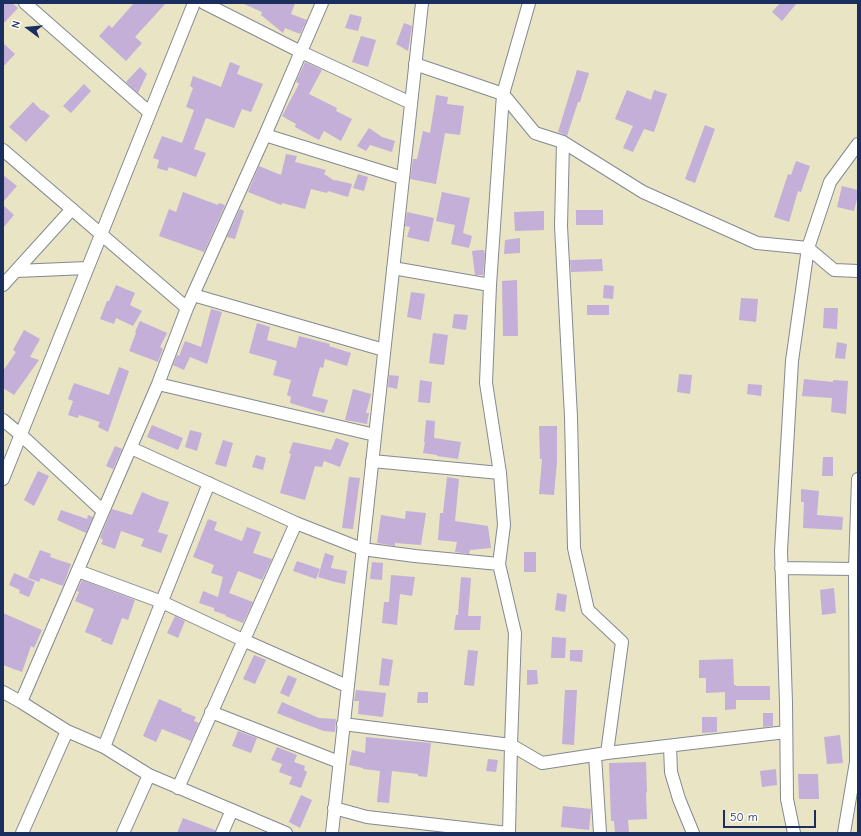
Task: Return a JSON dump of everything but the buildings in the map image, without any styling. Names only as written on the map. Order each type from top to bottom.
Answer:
[{"type":"street","points":[[25,3],[150,113]]},
{"type":"street","points":[[3,479],[194,3]]},
{"type":"street","points":[[204,3],[301,52],[411,103]]},
{"type":"street","points":[[21,702],[158,384],[187,308],[265,135],[322,3]]},
{"type":"street","points":[[332,833],[422,3]]},
{"type":"street","points":[[334,808],[367,817],[509,833],[515,633],[499,564],[504,525],[500,473],[486,384],[490,285],[503,94],[529,3]]},
{"type":"street","points":[[415,64],[503,94],[535,133],[563,142],[643,192],[757,243],[808,248],[834,270],[858,271]]},
{"type":"street","points":[[265,135],[403,178]]},
{"type":"street","points":[[563,142],[561,226],[571,417],[574,548],[588,610],[622,642],[607,753]]},
{"type":"street","points":[[794,833],[787,799],[781,568],[781,543],[792,362],[808,248],[830,182],[858,144]]},
{"type":"street","points":[[3,150],[187,308]]},
{"type":"street","points":[[3,285],[72,209]]},
{"type":"street","points":[[16,272],[87,268]]},
{"type":"street","points":[[393,268],[490,285]]},
{"type":"street","points":[[193,295],[384,350]]},
{"type":"street","points":[[158,384],[375,435]]},
{"type":"street","points":[[3,420],[104,511]]},
{"type":"street","points":[[130,448],[296,523],[362,549],[499,564]]},
{"type":"street","points":[[372,461],[500,473]]},
{"type":"street","points":[[844,833],[856,762],[856,568],[858,479]]},
{"type":"street","points":[[104,747],[209,483]]},
{"type":"street","points":[[178,788],[296,523]]},
{"type":"street","points":[[781,568],[856,568]]},
{"type":"street","points":[[78,571],[162,602],[347,686]]},
{"type":"street","points":[[3,692],[66,731],[104,747],[149,775],[286,833]]},
{"type":"street","points":[[211,712],[339,762]]},
{"type":"street","points":[[343,724],[511,745],[542,763],[607,753],[786,732]]},
{"type":"street","points":[[22,833],[66,731]]},
{"type":"street","points":[[670,746],[671,772],[679,799],[693,833]]},
{"type":"street","points":[[595,755],[600,833]]},
{"type":"street","points":[[123,833],[149,775]]},
{"type":"street","points":[[222,833],[232,810]]}]
